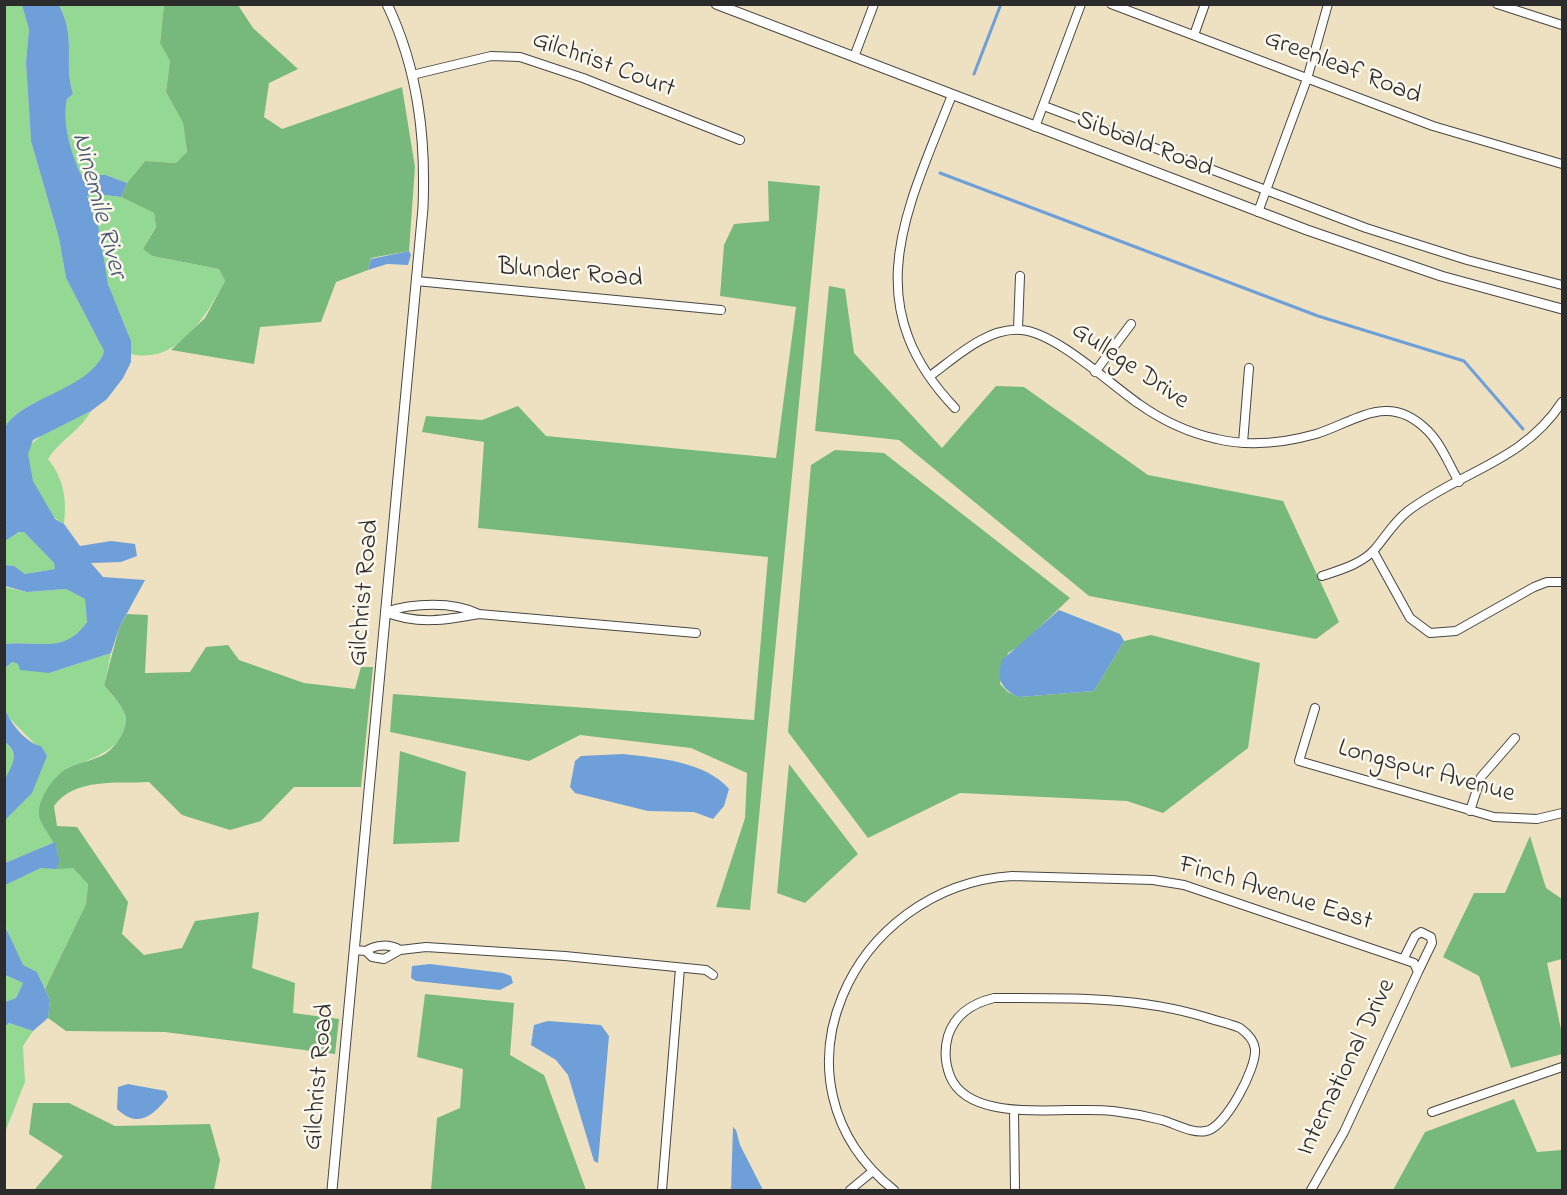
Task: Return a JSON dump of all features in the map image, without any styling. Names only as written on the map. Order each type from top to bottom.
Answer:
[{"type":"street","name":"Gilchrist Road","points":[[332,1191],[416,281],[424,170],[420,116],[412,75],[387,4]]},
{"type":"street","name":"Sibbald Road","points":[[716,4],[1258,212],[1413,267],[1563,309]]},
{"type":"street","points":[[854,57],[874,4]]},
{"type":"street","points":[[1035,127],[1081,4]]},
{"type":"street","name":"Greenleaf Road","points":[[1111,4],[1433,126],[1563,164]]},
{"type":"street","points":[[1194,35],[1205,4]]},
{"type":"street","points":[[1258,212],[1307,79],[1329,4]]},
{"type":"street","points":[[1497,4],[1563,25]]},
{"type":"street","name":"Gilchrist Court","points":[[412,75],[491,56],[520,57],[583,78],[740,140]]},
{"type":"street","points":[[952,94],[909,206],[898,255],[898,292],[906,330],[915,353],[938,390],[956,408]]},
{"type":"street","points":[[1044,106],[1411,243],[1563,285]]},
{"type":"street","points":[[930,376],[986,337],[1018,329],[1020,276]]},
{"type":"street","name":"Blunder Road","points":[[416,281],[721,310]]},
{"type":"street","points":[[1095,372],[1131,324]]},
{"type":"street","name":"Gullege Drive","points":[[1018,329],[1044,336],[1141,406],[1180,428],[1219,440],[1267,444],[1296,439],[1333,428],[1370,412],[1393,412],[1406,416],[1429,432],[1459,482]]},
{"type":"street","points":[[1243,443],[1249,368]]},
{"type":"street","points":[[1322,576],[1346,568],[1373,551],[1400,517],[1524,446],[1552,418],[1563,402]]},
{"type":"street","points":[[1373,551],[1410,618],[1430,633],[1456,631],[1534,587],[1547,582],[1563,582]]},
{"type":"street","points":[[386,612],[402,606],[465,607],[479,614]]},
{"type":"street","points":[[386,612],[401,618],[421,620],[445,620],[479,614],[696,633]]},
{"type":"street","name":"Longspur Avenue","points":[[1315,708],[1299,760],[1470,811],[1517,819],[1538,819],[1563,813]]},
{"type":"street","points":[[1470,811],[1482,777],[1515,738]]},
{"type":"street","name":"Finch Avenue East","points":[[894,1191],[873,1171],[853,1144],[838,1112],[831,1075],[831,1036],[840,1001],[859,962],[892,925],[913,910],[961,886],[993,877],[1153,880],[1203,890],[1414,963]]},
{"type":"street","points":[[1404,958],[1415,936],[1421,932],[1431,937],[1432,943],[1418,972]]},
{"type":"street","points":[[354,950],[366,951],[374,946],[394,947],[400,950]]},
{"type":"street","points":[[366,951],[372,957],[384,959],[400,950],[426,947],[565,956],[706,970],[713,975]]},
{"type":"street","name":"International Drive","points":[[1311,1191],[1344,1132],[1418,972],[1414,963]]},
{"type":"street","points":[[662,1191],[680,968]]},
{"type":"street","points":[[994,998],[1101,998],[1135,1002],[1193,1013],[1238,1028],[1253,1041],[1255,1057],[1252,1067],[1224,1120],[1208,1131],[1201,1132],[1140,1115],[1102,1110],[1014,1110],[979,1105],[968,1098],[952,1080],[947,1068],[946,1043],[950,1031],[968,1008],[994,998]]},
{"type":"street","points":[[1432,1112],[1563,1067]]},
{"type":"street","points":[[1014,1110],[1015,1191]]},
{"type":"street","points":[[850,1191],[873,1171]]},
{"type":"green space","points":[[22,4],[29,29],[26,62],[31,141],[59,238],[66,278],[104,351],[89,372],[15,415],[5,430],[4,5]]},
{"type":"green space","points":[[59,5],[164,5],[160,42],[170,61],[166,92],[183,123],[187,153],[176,163],[145,161],[127,183],[106,175],[81,175],[67,128],[67,99],[73,94],[69,70],[69,39]]},
{"type":"green space","points":[[164,5],[238,5],[253,28],[298,69],[269,83],[264,117],[282,129],[402,87],[415,167],[409,251],[371,258],[368,270],[336,282],[321,322],[260,327],[254,364],[171,350],[205,318],[225,281],[219,269],[152,256],[143,249],[156,227],[154,213],[121,197],[127,183],[145,161],[176,163],[187,152],[183,123],[166,92],[170,61],[160,43]]},
{"type":"green space","points":[[768,181],[820,186],[750,910],[716,907],[745,818],[747,773],[691,748],[580,735],[529,761],[390,732],[393,694],[754,720],[768,557],[478,528],[484,442],[422,432],[426,416],[482,420],[518,406],[546,436],[776,458],[796,307],[720,296],[724,245],[734,224],[769,221]]},
{"type":"green space","points":[[97,194],[121,197],[154,213],[156,226],[143,249],[152,256],[219,269],[225,281],[209,309],[188,335],[176,345],[162,352],[147,355],[131,354],[126,327],[108,283],[87,196]]},
{"type":"green space","points":[[829,286],[845,289],[854,353],[942,448],[996,386],[1024,387],[1148,475],[1283,501],[1339,622],[1316,639],[1089,596],[899,440],[815,431]]},
{"type":"green space","points":[[91,411],[48,459],[58,474],[63,490],[64,524],[48,511],[36,491],[29,468],[28,447],[43,434]]},
{"type":"green space","points":[[835,450],[884,453],[1070,598],[1021,645],[1008,653],[1000,684],[1008,692],[1019,697],[1094,691],[1124,641],[1151,635],[1260,663],[1248,748],[1163,813],[1127,801],[960,793],[868,838],[788,732],[811,465]]},
{"type":"green space","points":[[24,532],[54,563],[56,569],[25,574],[14,566],[5,565],[4,541]]},
{"type":"green space","points":[[4,587],[27,592],[66,589],[85,599],[87,622],[69,639],[60,642],[5,644]]},
{"type":"green space","points":[[127,614],[148,615],[145,673],[190,672],[206,647],[228,645],[239,660],[304,683],[355,689],[361,667],[373,667],[361,787],[294,787],[261,821],[230,830],[182,815],[149,782],[85,786],[73,790],[54,806],[57,826],[77,827],[128,902],[122,934],[144,955],[182,948],[195,921],[259,912],[252,968],[295,983],[293,1013],[339,1019],[335,1054],[165,1032],[66,1031],[48,1018],[50,1000],[45,989],[86,904],[88,884],[73,868],[57,869],[57,850],[39,817],[40,804],[46,791],[60,774],[70,767],[105,754],[123,732],[125,715],[119,703],[104,685],[119,628]]},
{"type":"green space","points":[[111,653],[104,685],[124,712],[125,727],[122,736],[106,751],[67,768],[45,828],[55,842],[5,863],[4,820],[47,756],[8,717],[5,709],[5,668],[12,662],[49,673]]},
{"type":"green space","points":[[5,742],[12,751],[13,761],[11,772],[5,782]]},
{"type":"green space","points":[[400,751],[466,772],[459,842],[393,844]]},
{"type":"green space","points":[[789,764],[858,854],[805,903],[777,893]]},
{"type":"green space","points":[[1530,836],[1546,888],[1562,899],[1562,959],[1547,963],[1562,1034],[1562,1054],[1511,1068],[1479,976],[1443,957],[1474,893],[1505,893]]},
{"type":"green space","points":[[41,868],[73,868],[88,883],[86,904],[45,989],[37,972],[23,966],[5,924],[4,885]]},
{"type":"green space","points":[[4,975],[23,983],[16,998],[5,1002]]},
{"type":"green space","points":[[425,994],[514,1003],[510,1055],[544,1075],[586,1190],[431,1190],[437,1118],[460,1108],[463,1069],[417,1057]]},
{"type":"green space","points":[[9,1023],[33,1031],[23,1046],[25,1082],[5,1132],[4,1026]]},
{"type":"green space","points":[[1514,1099],[1537,1152],[1562,1150],[1562,1190],[1393,1190],[1425,1132]]},
{"type":"green space","points":[[33,1103],[69,1103],[115,1126],[210,1124],[220,1160],[214,1190],[26,1190],[35,1189],[63,1156],[29,1134]]},
{"type":"water","points":[[22,5],[59,5],[64,17],[69,40],[69,71],[73,94],[67,99],[67,128],[81,175],[106,175],[127,183],[121,197],[97,194],[87,196],[97,219],[108,284],[131,341],[131,362],[123,378],[107,399],[91,411],[33,440],[28,454],[33,481],[55,519],[64,524],[80,546],[111,541],[135,544],[137,556],[121,562],[91,563],[103,577],[145,580],[119,628],[111,653],[49,673],[20,670],[18,664],[12,662],[5,668],[5,644],[50,644],[69,639],[87,622],[85,599],[66,589],[27,592],[5,586],[5,565],[14,566],[25,574],[55,569],[54,563],[24,532],[19,532],[5,541],[5,521],[7,520],[4,519],[2,462],[4,432],[10,421],[21,411],[84,376],[97,365],[104,351],[66,278],[59,238],[31,141],[26,62],[29,29]]},
{"type":"water","points":[[409,251],[411,255],[408,265],[387,264],[368,270],[371,259]]},
{"type":"water","points":[[1059,610],[1120,634],[1124,641],[1094,691],[1019,697],[1008,691],[1002,683],[1000,673],[1002,660]]},
{"type":"water","points":[[5,709],[20,732],[30,741],[41,746],[47,756],[32,793],[5,820],[4,785],[14,758],[5,742]]},
{"type":"water","points":[[623,754],[680,762],[707,772],[729,789],[724,806],[713,819],[694,812],[648,811],[575,793],[570,787],[575,761],[581,756]]},
{"type":"water","points":[[55,842],[59,860],[57,869],[41,868],[5,885],[5,863]]},
{"type":"water","points":[[4,924],[23,965],[37,972],[50,1000],[48,1018],[33,1031],[9,1023],[5,1026],[5,1002],[16,998],[23,983],[5,975]]},
{"type":"water","points":[[430,964],[503,973],[511,976],[513,983],[500,990],[416,981],[411,978],[412,966]]},
{"type":"water","points":[[548,1021],[601,1025],[609,1036],[598,1163],[594,1161],[568,1075],[556,1060],[531,1045],[534,1025]]},
{"type":"water","points":[[128,1084],[166,1091],[168,1097],[157,1110],[145,1118],[132,1118],[117,1109],[118,1087]]},
{"type":"water","points":[[733,1127],[740,1145],[763,1190],[731,1190]]},
{"type":"waterway","points":[[974,74],[1001,4]]},
{"type":"waterway","points":[[940,173],[1318,316],[1464,361],[1523,429]]},
{"type":"water label","name":"Ninemile River","points":[[97,206]]}]
